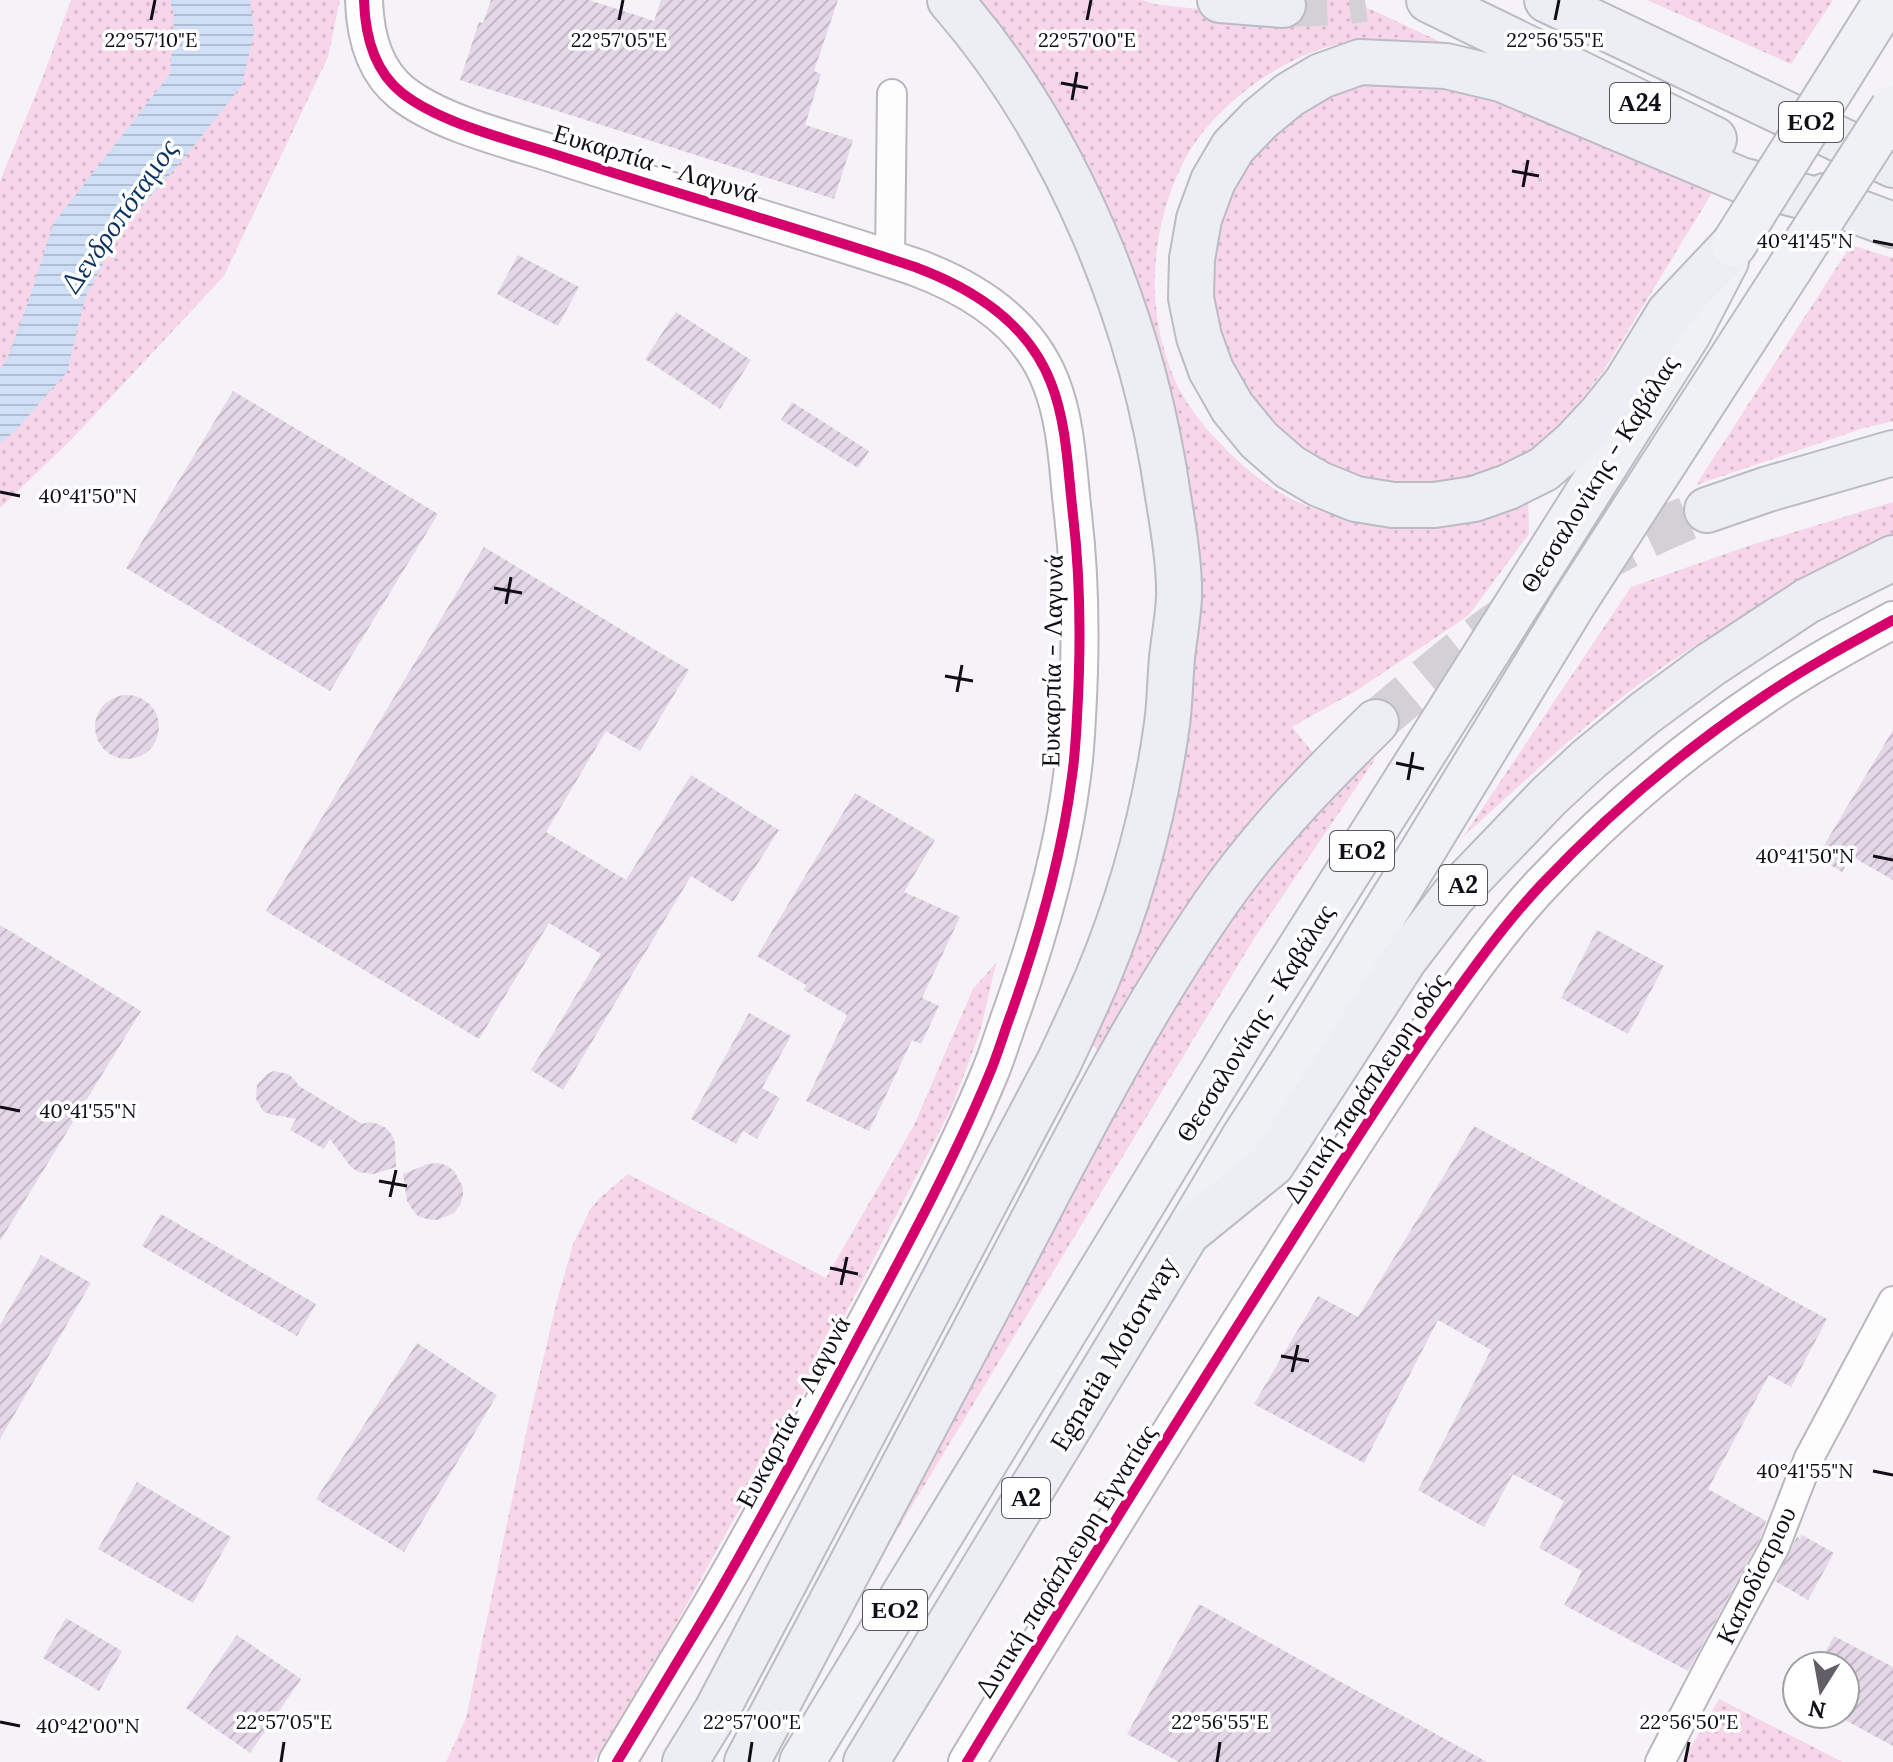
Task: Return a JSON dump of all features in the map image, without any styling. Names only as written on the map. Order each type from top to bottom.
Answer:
[{"type":"highway","points":[[685,1762],[762,1626],[1053,1074],[1097,979],[1141,846],[1156,787],[1167,721],[1179,595],[1165,471],[1136,353],[1097,242],[1070,181],[1004,70],[950,0]]},
{"type":"highway","points":[[1220,0],[1283,5]]},
{"type":"highway","name":"Α24","points":[[1429,0],[1741,151],[1850,209]]},
{"type":"highway","name":"Θεσσαλονίκης - Καβάλας","points":[[802,1762],[1244,1037],[1688,334],[1734,244],[1887,0]]},
{"type":"highway","points":[[1556,5],[1616,13],[1893,137]]},
{"type":"highway","name":"Α24","points":[[1556,5],[1893,165]]},
{"type":"highway","points":[[1734,244],[1669,313],[1626,383],[1601,414],[1544,469],[1474,499],[1434,505],[1393,505],[1356,499],[1319,484],[1279,458],[1259,440],[1232,407],[1211,370],[1199,337],[1191,298],[1192,259],[1199,219],[1213,181],[1233,147],[1289,95],[1321,76],[1360,62],[1446,66],[1501,79],[1741,180],[1850,209],[1893,225]]},
{"type":"highway","name":"Θεσσαλονίκης - Καβάλας","points":[[1187,1233],[1573,604],[1893,108]]},
{"type":"highway","points":[[1707,510],[1893,453]]},
{"type":"highway","name":"Α2","points":[[1187,1233],[1272,1164],[1404,960],[1453,896],[1549,796],[1645,713],[1710,665],[1807,601],[1893,558]]},
{"type":"highway","points":[[747,1762],[1080,1132],[1165,981],[1207,915],[1260,845],[1376,722]]},
{"type":"highway","name":"Egnatia Motorway","points":[[866,1762],[1187,1233]]},
{"type":"street","name":"Ευκαρπία - Λαγυνά","points":[[364,0],[366,28],[377,63],[400,91],[440,115],[603,170],[890,258],[956,284],[992,306],[1026,340],[1045,369],[1052,383],[1065,445],[1077,546],[1080,603],[1075,745],[1069,801],[1052,881],[1022,982],[992,1069],[914,1236],[748,1541],[617,1762]]},
{"type":"street","points":[[890,258],[892,94]]},
{"type":"street","name":"Δυτική παράπλευρη οδός","points":[[1202,1383],[1383,1097],[1465,979],[1540,887],[1591,835],[1685,754],[1763,696],[1893,620]]},
{"type":"street","name":"Καποδίστριου","points":[[1660,1762],[1775,1546],[1809,1458],[1893,1301]]},
{"type":"street","name":"Δυτική παράπλευρη Εγνατίας","points":[[967,1762],[1202,1383]]},
{"type":"shaded area","points":[[71,0],[340,0],[328,57],[224,276],[71,440],[0,508],[0,181]]},
{"type":"shaded area","points":[[973,0],[1142,0],[1206,10],[1287,0],[1351,0],[1445,44],[1388,40],[1331,46],[1288,63],[1226,107],[1209,125],[1183,163],[1162,220],[1155,280],[1161,340],[1183,396],[1208,430],[1250,472],[1279,492],[1310,507],[1343,517],[1373,519],[1528,498],[1529,534],[1468,616],[1356,691],[1292,727],[1314,754],[1101,1052],[1089,1043],[1177,775],[1201,606],[1180,447]]},
{"type":"shaded area","points":[[1647,0],[1833,0],[1791,64]]},
{"type":"shaded area","points":[[1353,80],[1473,90],[1715,188],[1604,370],[1571,414],[1543,441],[1509,465],[1481,477],[1425,489],[1320,471],[1232,388],[1204,255],[1251,145]]},
{"type":"shaded area","points":[[1851,245],[1893,258],[1893,421],[1696,485]]},
{"type":"shaded area","points":[[1893,502],[1893,540],[1801,586],[1681,654],[1579,732],[1463,837],[1631,587],[1748,546]]},
{"type":"shaded area","points":[[1376,758],[1255,937],[886,1549],[881,1546],[1167,1006],[1326,788]]},
{"type":"shaded area","points":[[996,963],[980,1032],[951,1109],[818,1367],[671,1633],[594,1762],[446,1762],[466,1718],[557,1301],[573,1244],[591,1208],[628,1174],[826,1278],[914,1125],[973,989]]},
{"type":"shaded area","points":[[1719,1699],[1843,1762],[1682,1762]]},
{"type":"water","name":"Δενδροπόταμος","points":[[170,0],[250,0],[254,33],[242,85],[119,233],[85,298],[67,372],[16,430],[0,443],[0,370],[31,294],[53,224],[170,74],[174,16]]},
{"type":"building","points":[[491,0],[589,0],[654,21],[661,0],[838,0],[814,71],[821,74],[805,125],[853,140],[834,199],[460,80],[479,22],[483,23]]},
{"type":"building","points":[[518,255],[579,287],[558,326],[497,294]]},
{"type":"building","points":[[676,312],[751,360],[720,409],[645,359]]},
{"type":"building","points":[[233,391],[438,514],[330,691],[126,568]]},
{"type":"building","points":[[792,402],[869,451],[858,468],[781,420]]},
{"type":"building","points":[[484,547],[689,670],[640,751],[606,731],[546,832],[626,880],[691,775],[779,830],[733,902],[691,876],[563,1090],[531,1070],[601,954],[549,923],[479,1039],[266,911]]},
{"type":"building","points":[[127,695],[145,701],[153,709],[159,727],[153,745],[145,753],[127,759],[109,753],[101,745],[95,727],[101,709],[109,701]]},
{"type":"building","points":[[1893,730],[1893,880],[1851,856],[1842,872],[1817,857]]},
{"type":"building","points":[[855,793],[935,840],[904,892],[960,917],[922,998],[939,1006],[921,1044],[912,1040],[869,1131],[806,1101],[847,1015],[804,990],[806,985],[757,956]]},
{"type":"building","points":[[0,925],[141,1011],[0,1241]]},
{"type":"building","points":[[1597,930],[1664,966],[1628,1034],[1561,998]]},
{"type":"building","points":[[749,1013],[791,1036],[762,1088],[780,1098],[757,1139],[743,1131],[736,1144],[691,1119]]},
{"type":"building","points":[[274,1071],[288,1074],[299,1086],[362,1124],[369,1122],[386,1128],[395,1143],[396,1167],[374,1174],[358,1172],[330,1139],[324,1149],[290,1130],[296,1119],[263,1111],[256,1099],[257,1085]]},
{"type":"building","points":[[1474,1126],[1827,1319],[1791,1387],[1769,1375],[1708,1489],[1766,1521],[1760,1539],[1688,1671],[1564,1605],[1582,1571],[1539,1548],[1564,1501],[1513,1474],[1484,1527],[1418,1490],[1491,1350],[1438,1320],[1364,1463],[1254,1404],[1318,1296],[1358,1317]]},
{"type":"building","points":[[437,1163],[454,1171],[463,1187],[463,1196],[454,1213],[437,1220],[418,1216],[412,1209],[407,1201],[403,1174]]},
{"type":"building","points":[[161,1214],[316,1304],[297,1336],[142,1246]]},
{"type":"building","points":[[41,1255],[91,1283],[0,1439],[0,1325]]},
{"type":"building","points":[[417,1343],[497,1395],[404,1552],[316,1499]]},
{"type":"building","points":[[137,1482],[231,1537],[193,1603],[98,1549]]},
{"type":"building","points":[[1802,1535],[1834,1553],[1808,1600],[1775,1581],[1797,1537],[1800,1539]]},
{"type":"building","points":[[1199,1604],[1487,1762],[1179,1762],[1127,1734]]},
{"type":"building","points":[[66,1618],[122,1651],[99,1691],[43,1658]]},
{"type":"building","points":[[237,1635],[301,1679],[250,1753],[186,1708]]},
{"type":"building","points":[[1834,1636],[1861,1650],[1827,1650]]},
{"type":"building","points":[[1861,1650],[1893,1667],[1893,1746],[1861,1729]]},
{"type":"tunnel","points":[[1283,5],[1365,0]]},
{"type":"tunnel","points":[[1376,722],[1511,614],[1622,549],[1707,510]]},
{"type":"cycle path","points":[[364,0],[366,26],[377,63],[402,93],[435,113],[495,136],[915,267],[977,297],[1013,325],[1041,362],[1056,398],[1066,448],[1079,591],[1075,754],[1056,865],[1022,982],[989,1075],[923,1216],[745,1547],[617,1762]]},
{"type":"cycle path","points":[[967,1762],[1343,1160],[1431,1027],[1511,919],[1593,833],[1676,761],[1780,686],[1893,620]]}]
